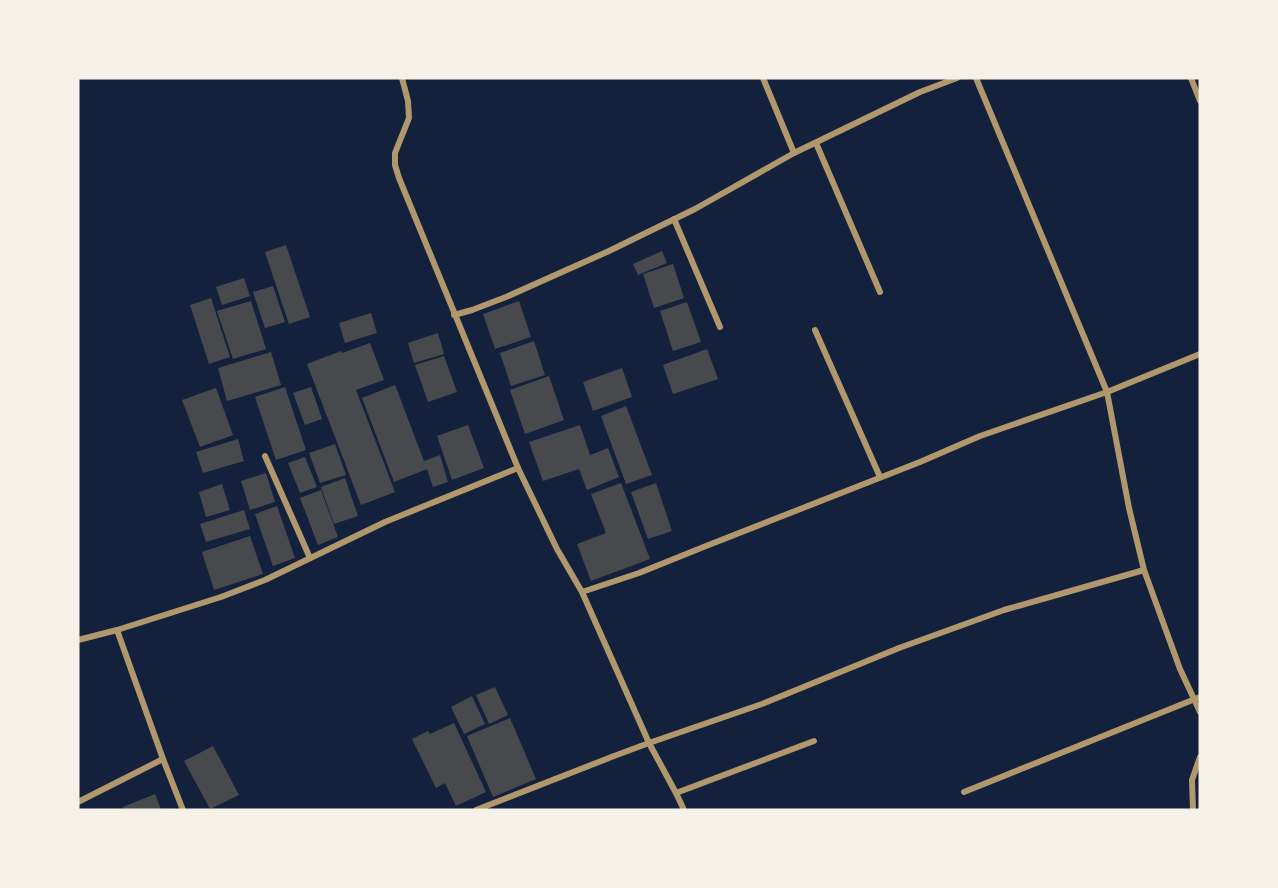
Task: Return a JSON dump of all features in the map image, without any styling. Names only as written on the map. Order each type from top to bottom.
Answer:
[{"type":"street","points":[[402,78],[408,101],[409,118],[395,153],[395,165],[518,468],[557,549],[582,592],[649,743],[684,810]]},
{"type":"street","points":[[763,78],[794,153]]},
{"type":"street","points":[[454,315],[506,297],[609,252],[695,209],[794,153],[920,92],[957,78]]},
{"type":"street","points":[[976,78],[1107,392],[1129,508],[1144,570],[1180,669],[1197,698],[1200,712]]},
{"type":"street","points":[[1191,78],[1200,101]]},
{"type":"street","points":[[816,143],[880,292]]},
{"type":"street","points":[[674,219],[720,327]]},
{"type":"street","points":[[815,330],[880,477]]},
{"type":"street","points":[[582,592],[639,573],[980,436],[1107,392],[1200,354]]},
{"type":"street","points":[[265,456],[310,558]]},
{"type":"street","points":[[78,640],[221,597],[265,580],[385,522],[518,468]]},
{"type":"street","points":[[476,810],[649,743],[762,704],[899,648],[1004,610],[1144,570]]},
{"type":"street","points":[[117,630],[183,810]]},
{"type":"street","points":[[964,792],[1197,698]]},
{"type":"street","points":[[676,793],[814,741]]},
{"type":"street","points":[[1193,810],[1192,780],[1200,757]]},
{"type":"street","points":[[78,802],[163,759]]},
{"type":"street","points":[[1192,780],[1200,780]]},
{"type":"building","points":[[286,245],[310,317],[289,324],[265,252]]},
{"type":"building","points":[[662,251],[667,263],[638,275],[633,264]]},
{"type":"building","points":[[673,264],[684,298],[654,308],[643,274]]},
{"type":"building","points":[[244,278],[250,296],[222,305],[216,287]]},
{"type":"building","points":[[273,286],[285,322],[265,328],[253,292]]},
{"type":"building","points":[[211,298],[230,357],[209,364],[190,305]]},
{"type":"building","points":[[251,301],[266,349],[233,359],[217,311]]},
{"type":"building","points":[[519,301],[531,337],[495,349],[483,314]]},
{"type":"building","points":[[687,302],[701,342],[673,351],[660,311]]},
{"type":"building","points":[[371,313],[377,333],[345,343],[339,323]]},
{"type":"building","points":[[438,333],[444,354],[414,363],[408,343]]},
{"type":"building","points":[[534,341],[545,375],[511,386],[500,353]]},
{"type":"building","points":[[370,343],[384,380],[356,390],[395,492],[361,505],[307,364]]},
{"type":"building","points":[[707,349],[718,379],[673,394],[663,365]]},
{"type":"building","points":[[271,352],[281,385],[227,401],[218,368]]},
{"type":"building","points":[[444,356],[457,392],[428,402],[415,365]]},
{"type":"building","points":[[622,368],[632,397],[593,411],[583,382]]},
{"type":"building","points":[[549,376],[564,420],[525,434],[510,390]]},
{"type":"building","points":[[395,385],[424,461],[440,455],[448,482],[433,487],[427,469],[394,482],[362,398]]},
{"type":"building","points":[[285,387],[306,450],[276,460],[255,397]]},
{"type":"building","points":[[311,387],[322,419],[305,425],[293,393]]},
{"type":"building","points":[[216,388],[233,435],[200,447],[182,400]]},
{"type":"building","points":[[626,406],[652,475],[626,484],[601,416]]},
{"type":"building","points":[[468,425],[484,468],[452,480],[437,436]]},
{"type":"building","points":[[580,425],[590,455],[608,448],[619,477],[587,490],[579,469],[543,481],[529,442]]},
{"type":"building","points":[[238,439],[244,461],[203,473],[196,452]]},
{"type":"building","points":[[335,444],[346,475],[320,483],[309,453]]},
{"type":"building","points":[[305,457],[317,487],[300,493],[288,463]]},
{"type":"building","points":[[266,473],[275,502],[250,510],[241,481]]},
{"type":"building","points":[[345,478],[358,516],[334,524],[321,487]]},
{"type":"building","points":[[621,483],[650,559],[591,581],[577,544],[606,533],[591,494]]},
{"type":"building","points":[[656,483],[672,531],[648,539],[631,492]]},
{"type":"building","points":[[222,484],[230,510],[206,517],[199,492]]},
{"type":"building","points":[[321,490],[338,537],[318,545],[300,498]]},
{"type":"building","points":[[277,506],[295,558],[273,566],[255,514]]},
{"type":"building","points":[[244,510],[250,529],[206,542],[200,524]]},
{"type":"building","points":[[250,536],[263,574],[214,590],[202,552]]},
{"type":"building","points":[[495,687],[508,715],[489,724],[476,695]]},
{"type":"building","points":[[472,696],[485,724],[464,734],[451,707]]},
{"type":"building","points":[[510,718],[536,779],[493,797],[467,736]]},
{"type":"building","points":[[454,723],[486,792],[456,806],[445,783],[436,788],[412,739]]},
{"type":"building","points":[[213,746],[239,795],[210,809],[184,761]]},
{"type":"building","points":[[155,794],[161,810],[125,810],[123,807]]}]
